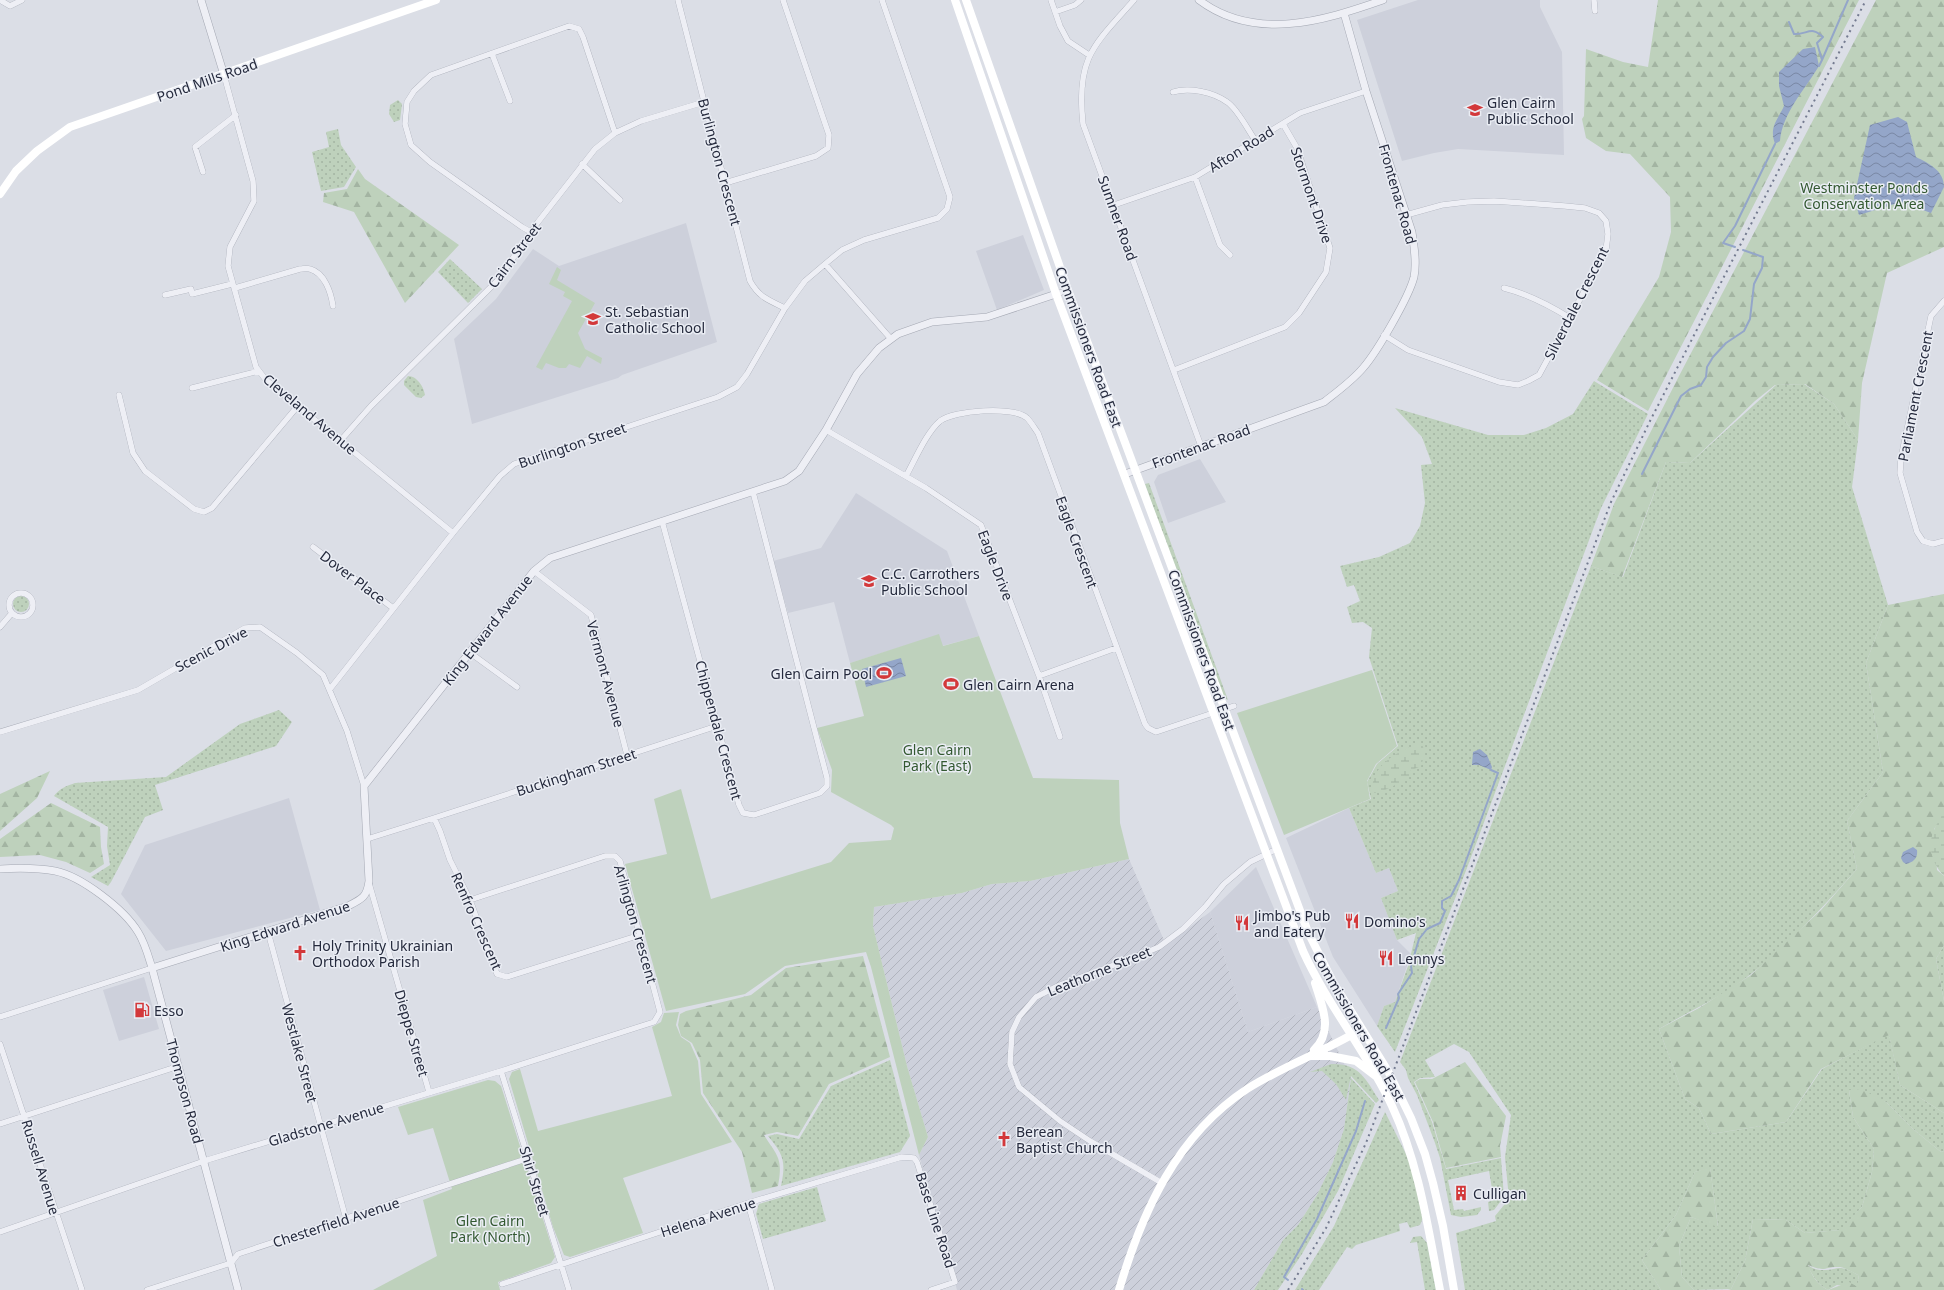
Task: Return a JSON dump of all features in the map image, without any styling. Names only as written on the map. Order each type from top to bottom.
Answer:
[{"type":"main road","name":"Pond Mills Road","points":[[0,194],[16,170],[37,151],[70,127],[224,75],[436,0]]},
{"type":"main road","name":"Commissioners Road East","points":[[955,0],[1056,294],[1125,474],[1212,714],[1265,854],[1311,968],[1379,1079],[1393,1107],[1406,1141],[1420,1188],[1440,1290]]},
{"type":"main road","name":"Commissioners Road East","points":[[966,0],[1068,290],[1224,710],[1316,952],[1394,1083],[1411,1118],[1425,1154],[1443,1226],[1454,1290]]},
{"type":"main road","points":[[1308,1056],[1321,1044],[1326,1031],[1325,1014],[1311,968]]},
{"type":"main road","points":[[1119,1290],[1135,1241],[1147,1212],[1162,1183],[1184,1148],[1216,1114],[1247,1090],[1361,1029]]},
{"type":"main road","points":[[1308,1056],[1330,1056],[1356,1061],[1379,1079]]},
{"type":"street","points":[[0,0],[10,6],[22,0]]},
{"type":"street","points":[[201,0],[224,75]]},
{"type":"street","name":"Burlington Crescent","points":[[678,0],[750,281],[761,296],[784,308]]},
{"type":"street","points":[[725,183],[816,156],[828,148],[829,135],[783,0]]},
{"type":"street","name":"Burlington Street","points":[[330,689],[453,533],[500,476],[514,464],[718,397],[737,387],[747,374],[784,308],[805,281],[825,264],[842,250],[864,240],[938,218],[947,209],[950,197],[882,0]]},
{"type":"street","points":[[1051,0],[1060,26],[1068,40],[1089,55]]},
{"type":"street","points":[[1055,12],[1076,5],[1081,0]]},
{"type":"street","name":"Sumner Road","points":[[1134,0],[1096,44],[1089,55],[1084,69],[1081,86],[1083,124],[1202,446]]},
{"type":"street","points":[[1199,0],[1229,17],[1259,24],[1296,24],[1344,13],[1383,0]]},
{"type":"street","points":[[1594,0],[1595,11]]},
{"type":"street","name":"Frontenac Road","points":[[1125,474],[1324,402],[1345,386],[1364,367],[1407,296],[1414,277],[1415,254],[1412,232],[1366,91],[1344,13]]},
{"type":"street","points":[[532,232],[522,227],[430,162],[411,145],[405,124],[407,102],[414,91],[431,75],[569,26],[579,29],[583,37],[615,134]]},
{"type":"street","points":[[492,54],[510,101]]},
{"type":"street","name":"Cleveland Avenue","points":[[224,75],[253,181],[254,201],[230,247],[228,266],[252,354],[259,371],[266,380],[298,407],[341,440],[453,533]]},
{"type":"street","points":[[1173,92],[1183,89],[1207,93],[1228,102],[1255,140]]},
{"type":"street","name":"Afton Road","points":[[1114,205],[1195,177],[1300,113],[1366,91]]},
{"type":"street","name":"Cairn Street","points":[[341,440],[371,406],[497,281],[582,164],[595,149],[615,134],[641,121],[704,102]]},
{"type":"street","points":[[203,172],[195,147],[236,116]]},
{"type":"street","name":"Stormont Drive","points":[[1174,370],[1285,327],[1299,313],[1326,272],[1330,248],[1297,148],[1283,124]]},
{"type":"street","points":[[582,164],[620,200]]},
{"type":"street","points":[[1195,177],[1220,245],[1230,255]]},
{"type":"street","name":"Silverdale Crescent","points":[[1384,335],[1408,350],[1434,361],[1499,382],[1518,386],[1539,375],[1606,250],[1608,234],[1606,221],[1599,213],[1585,208],[1494,201],[1442,205],[1406,215]]},
{"type":"street","points":[[825,264],[891,339]]},
{"type":"street","points":[[165,295],[191,289],[192,294],[310,268],[321,276],[331,292],[334,306]]},
{"type":"street","points":[[1504,288],[1527,295],[1570,318]]},
{"type":"street","points":[[1056,294],[1068,290]]},
{"type":"street","name":"King Edward Avenue","points":[[0,1017],[348,906],[361,899],[368,892],[369,881],[363,800],[364,786],[534,571],[550,558],[785,481],[799,470],[826,430],[857,374],[879,348],[898,334],[932,322],[987,317],[1056,294]]},
{"type":"street","name":"Parliament Crescent","points":[[1944,301],[1931,316],[1901,458],[1900,474],[1917,532],[1923,542],[1932,544],[1944,541]]},
{"type":"street","points":[[192,388],[259,371]]},
{"type":"street","points":[[119,395],[133,453],[145,471],[194,509],[204,512],[212,508],[298,407]]},
{"type":"street","name":"Eagle Crescent","points":[[906,476],[932,429],[941,420],[958,413],[993,411],[1016,413],[1027,418],[1038,433],[1138,710],[1148,728],[1156,732],[1234,706]]},
{"type":"street","name":"Eagle Drive","points":[[826,430],[906,476],[981,525],[1039,676],[1060,737]]},
{"type":"street","name":"Chippendale Crescent","points":[[662,521],[739,805],[744,813],[754,815],[820,793],[827,786],[827,778],[753,492]]},
{"type":"street","name":"Dover Place","points":[[313,547],[393,608]]},
{"type":"street","name":"Vermont Avenue","points":[[534,571],[591,615],[627,755]]},
{"type":"street","points":[[18,594],[28,596],[32,603],[29,613],[19,617],[12,613],[9,607],[12,598],[18,594]]},
{"type":"street","points":[[0,627],[12,613]]},
{"type":"street","name":"Scenic Drive","points":[[0,732],[138,690],[245,628],[260,627],[276,637],[323,675],[349,737],[364,786]]},
{"type":"street","points":[[1039,676],[1116,648]]},
{"type":"street","points":[[469,652],[517,687]]},
{"type":"street","name":"Buckingham Street","points":[[434,818],[717,726]]},
{"type":"street","points":[[367,839],[434,818]]},
{"type":"street","name":"Renfro Crescent","points":[[434,818],[440,830],[450,860],[470,900],[497,974],[507,977],[640,936]]},
{"type":"street","name":"Leathorne Street","points":[[1162,1183],[1090,1141],[1060,1121],[1020,1087],[1010,1064],[1012,1032],[1019,1017],[1036,997],[1060,985],[1159,947],[1183,929],[1205,907],[1224,884],[1250,862],[1277,849]]},
{"type":"street","name":"Arlington Crescent","points":[[470,900],[605,856],[615,856],[620,861],[660,1012],[654,1022]]},
{"type":"street","name":"Thompson Road","points":[[0,869],[56,871],[89,886],[117,907],[137,930],[146,947],[152,968],[238,1290]]},
{"type":"street","name":"Dieppe Street","points":[[369,881],[429,1092]]},
{"type":"street","name":"Westlake Street","points":[[268,932],[346,1219]]},
{"type":"street","name":"Gladstone Avenue","points":[[0,1232],[204,1161],[501,1071],[654,1022]]},
{"type":"street","name":"Russell Avenue","points":[[0,1044],[25,1116],[55,1214],[82,1290]]},
{"type":"street","points":[[0,1124],[179,1066]]},
{"type":"street","name":"Shirl Street","points":[[501,1071],[569,1290]]},
{"type":"street","name":"Helena Avenue","points":[[502,1284],[748,1203],[902,1157],[914,1158]]},
{"type":"street","name":"Chesterfield Avenue","points":[[147,1290],[231,1263],[238,1254],[529,1158]]},
{"type":"street","name":"Base Line Road","points":[[914,1158],[918,1162],[955,1282],[931,1290]]},
{"type":"street","points":[[748,1203],[772,1290]]},
{"type":"shaded area","name":"Glen Cairn Public School","points":[[1418,0],[1540,0],[1540,7],[1562,52],[1564,155],[1458,149],[1402,161],[1357,20]]},
{"type":"shaded area","name":"St. Sebastian Catholic School","points":[[686,223],[717,342],[622,375],[618,378],[472,424],[454,339],[496,299],[533,249],[559,266]]},
{"type":"shaded area","points":[[1023,235],[1044,290],[997,310],[976,251]]},
{"type":"shaded area","points":[[1200,459],[1226,502],[1168,523],[1154,482],[1158,475]]},
{"type":"shaded area","name":"C.C. Carrothers Public School","points":[[856,493],[947,551],[979,636],[942,646],[939,635],[850,663],[834,602],[788,613],[773,561],[821,548]]},
{"type":"shaded area","points":[[289,798],[320,910],[166,951],[121,894],[145,845]]},
{"type":"shaded area","points":[[1349,808],[1376,873],[1389,868],[1398,891],[1381,898],[1397,940],[1411,954],[1395,1002],[1384,1006],[1377,1026],[1333,957],[1286,838]]},
{"type":"shaded area","points":[[1129,859],[1166,945],[1210,912],[1248,1032],[1317,1007],[1351,1078],[1344,1129],[1333,1162],[1317,1195],[1298,1225],[1283,1240],[1254,1290],[957,1290],[919,1155],[928,1137],[907,1066],[873,926],[874,907],[962,893],[992,884],[1030,881]]},
{"type":"shaded area","points":[[1256,867],[1317,1007],[1248,1032],[1210,912]]},
{"type":"shaded area","points":[[144,977],[159,1029],[119,1041],[103,990]]},
{"type":"green space","points":[[1658,0],[1859,0],[1648,411],[1597,380],[1659,277],[1671,232],[1670,197],[1630,154],[1606,151],[1586,138],[1582,119],[1584,116],[1586,49],[1623,62],[1648,67]]},
{"type":"green space","name":"Westminster Ponds Conservation Area","points":[[1876,0],[1944,0],[1944,247],[1887,273],[1862,383],[1858,440],[1834,404],[1805,384],[1775,385],[1755,401],[1690,463],[1666,462],[1622,577],[1591,566],[1614,504],[1679,376]]},
{"type":"green space","points":[[398,100],[402,104],[400,120],[394,122],[389,114],[390,105]]},
{"type":"green space","points":[[338,129],[341,145],[356,167],[344,187],[321,191],[312,152],[329,147],[326,132]]},
{"type":"green space","points":[[358,169],[365,179],[459,245],[405,303],[354,212],[323,202],[324,193],[347,189]]},
{"type":"green space","points":[[450,259],[482,289],[468,303],[438,272]]},
{"type":"green space","points":[[557,267],[561,270],[557,280],[595,303],[578,333],[585,349],[602,358],[601,364],[587,356],[580,368],[569,364],[566,368],[559,368],[546,363],[542,370],[536,367],[572,301],[563,296],[565,292],[549,284]]},
{"type":"green space","points":[[408,376],[411,376],[422,385],[425,395],[421,398],[416,397],[404,385],[404,381]]},
{"type":"green space","points":[[1594,381],[1648,414],[1601,508],[1467,868],[1395,1052],[1377,1026],[1384,1006],[1395,1002],[1408,966],[1416,933],[1397,940],[1381,898],[1398,891],[1389,868],[1376,873],[1349,808],[1371,799],[1367,782],[1377,764],[1398,746],[1369,657],[1372,628],[1363,622],[1352,623],[1347,607],[1360,601],[1354,585],[1347,587],[1340,566],[1379,557],[1410,543],[1420,526],[1425,503],[1421,465],[1432,464],[1422,437],[1395,408],[1488,435],[1524,435],[1546,428],[1573,414]]},
{"type":"green space","points":[[1804,384],[1834,404],[1858,440],[1852,487],[1888,605],[1866,663],[1883,772],[1847,821],[1857,869],[1793,937],[1751,974],[1729,990],[1659,1029],[1685,1099],[1699,1108],[1711,1134],[1786,1122],[1822,1069],[1889,1034],[1900,1085],[1944,1113],[1944,1151],[1941,1152],[1913,1129],[1886,1102],[1849,1090],[1853,1117],[1874,1149],[1872,1172],[1862,1207],[1841,1230],[1805,1233],[1786,1220],[1753,1219],[1745,1261],[1731,1289],[1694,1290],[1682,1277],[1679,1246],[1691,1217],[1718,1226],[1710,1168],[1695,1172],[1676,1215],[1642,1260],[1661,1290],[1465,1290],[1456,1233],[1496,1221],[1495,1216],[1509,1199],[1505,1157],[1511,1115],[1469,1052],[1454,1044],[1425,1060],[1435,1077],[1420,1078],[1414,1082],[1432,1122],[1446,1169],[1501,1158],[1504,1197],[1494,1210],[1489,1211],[1488,1202],[1494,1200],[1489,1171],[1448,1180],[1454,1210],[1463,1209],[1464,1211],[1481,1207],[1481,1210],[1477,1215],[1461,1217],[1451,1215],[1440,1158],[1435,1143],[1417,1095],[1408,1078],[1406,1070],[1400,1062],[1591,566],[1623,577],[1666,462],[1690,463],[1776,385]]},
{"type":"green space","points":[[1149,483],[1228,700],[1224,698],[1161,530],[1145,484]]},
{"type":"green space","points":[[1944,594],[1944,810],[1942,818],[1934,829],[1937,870],[1944,876],[1944,945],[1936,959],[1944,1001],[1944,1113],[1900,1085],[1889,1035],[1821,1069],[1786,1122],[1711,1134],[1699,1108],[1685,1099],[1659,1029],[1699,1008],[1751,975],[1821,910],[1857,869],[1847,821],[1883,772],[1866,663],[1888,605]]},
{"type":"green space","points":[[21,596],[27,598],[29,604],[27,610],[21,612],[15,610],[13,604],[15,598]]},
{"type":"green space","name":"Glen Cairn Park (East)","points":[[939,634],[943,646],[979,636],[1033,778],[1119,780],[1120,823],[1129,859],[1030,881],[992,884],[962,893],[874,907],[873,926],[907,1066],[928,1137],[919,1155],[866,952],[785,966],[745,994],[666,1011],[625,864],[667,854],[654,799],[681,789],[711,899],[831,862],[849,843],[891,840],[894,828],[891,825],[831,792],[832,770],[817,728],[864,716],[850,663]]},
{"type":"green space","points":[[1372,670],[1397,746],[1376,764],[1367,781],[1370,799],[1284,835],[1237,713]]},
{"type":"green space","points":[[279,710],[292,722],[276,746],[155,785],[163,810],[145,817],[108,886],[91,877],[110,865],[107,846],[108,827],[54,796],[58,791],[75,783],[166,777],[240,724]]},
{"type":"green space","points":[[1422,743],[1425,754],[1421,766],[1410,771],[1409,778],[1381,792],[1373,793],[1375,775],[1387,760],[1404,750]]},
{"type":"green space","points":[[50,771],[37,798],[0,831],[0,794]]},
{"type":"green space","points":[[51,803],[100,827],[104,864],[90,873],[66,862],[40,855],[0,857],[0,839]]},
{"type":"green space","points":[[1943,810],[1944,876],[1936,866],[1931,848],[1932,836],[1935,827],[1942,816]]},
{"type":"green space","points":[[1944,945],[1944,1001],[1936,959]]},
{"type":"green space","points":[[863,956],[890,1057],[829,1084],[798,1136],[777,1132],[764,1135],[778,1158],[780,1169],[778,1186],[752,1193],[742,1152],[703,1093],[700,1060],[692,1043],[681,1036],[678,1025],[680,1014],[686,1011],[751,995],[786,968]]},
{"type":"green space","points":[[679,1012],[676,1025],[681,1037],[690,1043],[698,1061],[701,1094],[732,1142],[623,1178],[643,1233],[570,1257],[564,1255],[553,1227],[509,1079],[512,1072],[520,1069],[538,1131],[672,1096],[652,1027],[661,1022],[664,1013]]},
{"type":"green space","points":[[890,1060],[910,1136],[900,1152],[781,1186],[783,1171],[782,1159],[777,1148],[768,1136],[777,1134],[799,1139],[831,1086]]},
{"type":"green space","points":[[1465,1062],[1506,1116],[1500,1146],[1501,1157],[1446,1168],[1433,1122],[1415,1082],[1420,1079],[1432,1079]]},
{"type":"green space","points":[[1331,1064],[1341,1064],[1355,1069],[1370,1085],[1379,1100],[1376,1103],[1351,1076],[1346,1100],[1336,1084],[1322,1071],[1310,1072]]},
{"type":"green space","points":[[1351,1078],[1375,1104],[1338,1191],[1302,1254],[1278,1290],[1254,1290],[1283,1240],[1298,1225],[1317,1195],[1333,1162],[1344,1129]]},
{"type":"green space","name":"Glen Cairn Park (North)","points":[[488,1080],[495,1081],[501,1086],[555,1257],[551,1263],[498,1282],[500,1290],[373,1290],[437,1256],[423,1200],[452,1189],[433,1128],[408,1135],[398,1107]]},
{"type":"green space","points":[[1861,1089],[1886,1102],[1913,1129],[1941,1152],[1944,1151],[1944,1290],[1828,1290],[1728,1290],[1731,1289],[1745,1261],[1753,1219],[1786,1220],[1805,1233],[1840,1230],[1862,1207],[1872,1172],[1874,1149],[1853,1117],[1849,1090]],"holes":[[[1808,1265],[1818,1269],[1840,1267],[1858,1275],[1859,1280],[1856,1286],[1849,1282],[1828,1290],[1815,1279]]]},
{"type":"green space","points":[[1385,1112],[1410,1162],[1423,1218],[1420,1225],[1410,1228],[1407,1222],[1399,1224],[1400,1231],[1356,1245],[1352,1249],[1347,1247],[1319,1290],[1295,1290],[1334,1226]]},
{"type":"green space","points":[[1710,1167],[1718,1227],[1691,1217],[1679,1246],[1682,1277],[1694,1290],[1661,1290],[1642,1260],[1676,1215],[1695,1172]]},
{"type":"green space","points":[[817,1187],[826,1221],[763,1239],[756,1214],[759,1204]]},
{"type":"green space","points":[[1421,1236],[1427,1243],[1436,1290],[1425,1290],[1417,1242],[1410,1243],[1413,1237]]},
{"type":"green space","points":[[1807,1265],[1818,1270],[1842,1268],[1851,1271],[1858,1275],[1859,1280],[1857,1287],[1837,1285],[1828,1290],[1818,1282]]},
{"type":"water","points":[[1815,47],[1819,66],[1795,102],[1785,121],[1780,141],[1775,144],[1773,138],[1773,128],[1784,106],[1779,86],[1779,72],[1803,49]]},
{"type":"water","points":[[1898,117],[1907,122],[1916,157],[1930,165],[1938,172],[1943,181],[1944,187],[1931,213],[1901,202],[1859,215],[1854,198],[1870,125]]},
{"type":"water","name":"Glen Cairn Pool","points":[[901,658],[906,676],[866,687],[862,669]]},
{"type":"water","points":[[1480,749],[1487,755],[1492,767],[1491,770],[1479,765],[1472,765],[1473,752]]},
{"type":"water","points":[[1913,847],[1917,850],[1916,857],[1913,861],[1906,864],[1901,858],[1903,852]]},
{"type":"waterway","points":[[1822,60],[1848,0]]},
{"type":"waterway","points":[[1789,22],[1794,34],[1812,31],[1819,33],[1823,37],[1817,43],[1822,60],[1819,66]]},
{"type":"waterway","points":[[1735,247],[1723,243],[1735,226],[1775,144]]},
{"type":"waterway","points":[[1642,474],[1681,396],[1690,389],[1701,385],[1706,377],[1707,367],[1713,357],[1726,343],[1744,331],[1750,319],[1754,284],[1762,268],[1763,257],[1743,250]]},
{"type":"waterway","points":[[1386,1028],[1399,998],[1398,994],[1412,973],[1411,966],[1419,939],[1427,929],[1440,923],[1445,911],[1442,908],[1442,901],[1451,896],[1459,880],[1498,773],[1491,770]]},
{"type":"waterway","points":[[1288,1280],[1284,1277],[1317,1219],[1356,1131],[1365,1101]]},
{"type":"railway","points":[[1288,1290],[1326,1228],[1366,1143],[1611,502],[1650,421],[1866,0]]},
{"type":"place","name":"Glen Cairn Public School","points":[[1475,110]]},
{"type":"place","name":"St. Sebastian Catholic School","points":[[593,319]]},
{"type":"place","name":"C.C. Carrothers Public School","points":[[869,581]]},
{"type":"place","name":"Glen Cairn Pool","points":[[884,673]]},
{"type":"place","name":"Glen Cairn Arena","points":[[951,684]]},
{"type":"place","name":"Domino's","points":[[1352,921]]},
{"type":"place","name":"Jimbo's Pub and Eatery","points":[[1242,923]]},
{"type":"place","name":"Holy Trinity Ukrainian Orthodox Parish","points":[[300,953]]},
{"type":"place","name":"Lennys","points":[[1386,958]]},
{"type":"place","name":"Esso","points":[[142,1010]]},
{"type":"place","name":"Berean Baptist Church","points":[[1004,1139]]},
{"type":"place","name":"Culligan","points":[[1461,1193]]}]
